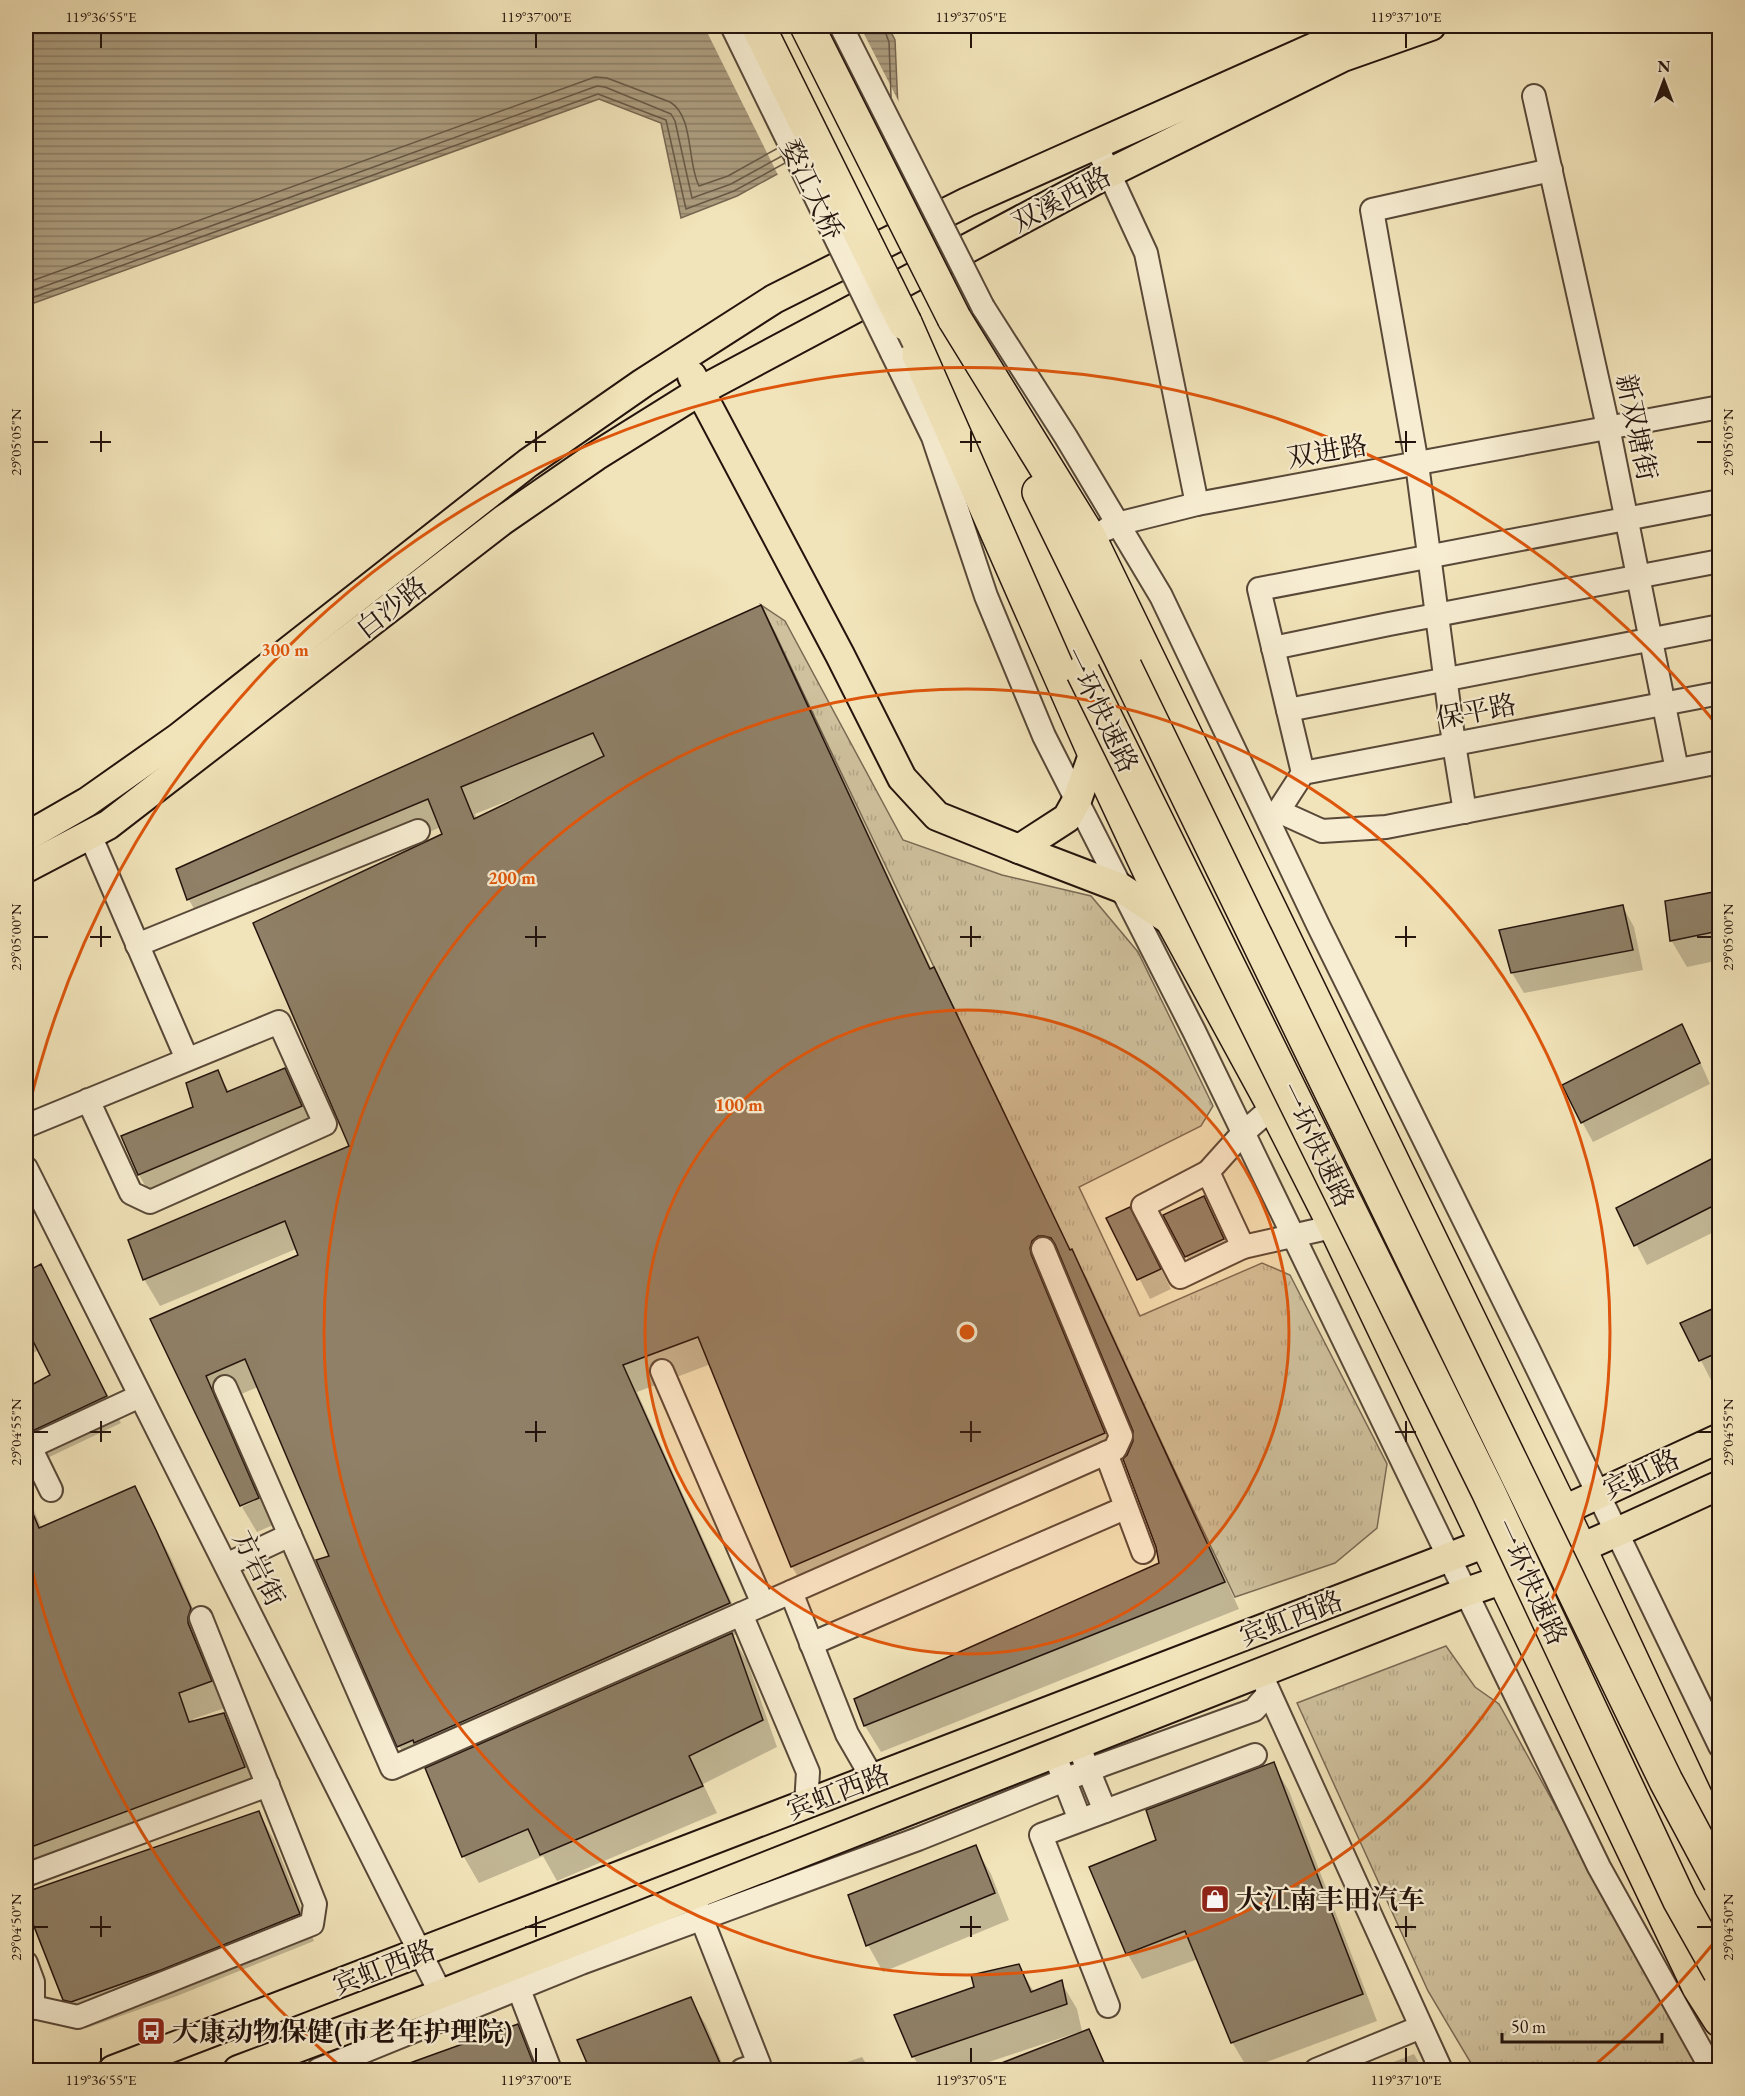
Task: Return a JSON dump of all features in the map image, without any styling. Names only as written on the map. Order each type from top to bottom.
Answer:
[{"type":"highway","name":"婺江大桥","points":[[758,26],[905,323]]},
{"type":"highway","points":[[807,26],[968,313],[1103,530],[1719,1849]]},
{"type":"highway","name":"一环快速路","points":[[968,313],[1125,667],[1666,1781],[1719,1882]]},
{"type":"highway","name":"一环快速路","points":[[905,323],[1083,672],[1488,1491],[1680,1901],[1719,1972]]},
{"type":"highway","points":[[905,323],[1094,752],[1174,923],[1274,1106],[1337,1230],[1699,1987],[1719,2020]]},
{"type":"main road","name":"双溪西路","points":[[683,358],[774,299],[967,202],[1362,26]]},
{"type":"main road","name":"双溪西路","points":[[700,391],[1109,173],[1343,57],[1431,26]]},
{"type":"main road","points":[[683,358],[840,655],[902,778],[937,816],[1121,888],[1174,923]]},
{"type":"main road","name":"白沙路","points":[[26,837],[87,802],[178,738],[528,463],[683,358]]},
{"type":"main road","name":"白沙路","points":[[26,868],[108,825],[503,520],[596,456],[700,391]]},
{"type":"main road","points":[[1019,849],[1067,818],[1077,800],[1094,752]]},
{"type":"main road","name":"宾虹路","points":[[1562,1511],[1719,1438]]},
{"type":"main road","name":"宾虹路","points":[[1580,1550],[1719,1485]]},
{"type":"main road","name":"宾虹西路","points":[[113,2070],[1486,1543],[1562,1511]]},
{"type":"main road","name":"宾虹西路","points":[[238,2070],[441,1994],[514,1978],[697,1907],[1066,1749],[1265,1683],[1466,1592],[1504,1580],[1580,1550]]},
{"type":"street","name":"婺江大桥","points":[[732,26],[933,437],[986,596],[1044,736],[1243,1133],[1599,1867],[1712,2070]]},
{"type":"street","points":[[841,26],[968,313]]},
{"type":"street","name":"新双塘街","points":[[1534,96],[1608,427],[1677,770]]},
{"type":"street","points":[[1096,145],[1146,254],[1197,504]]},
{"type":"street","points":[[1465,812],[1428,556],[1418,464],[1372,210],[1551,170]]},
{"type":"street","name":"双进路","points":[[1103,530],[1197,504],[1719,407]]},
{"type":"street","points":[[1274,817],[1304,773],[1259,589],[1719,501]]},
{"type":"street","points":[[1103,530],[1161,596],[1274,817],[1719,1746]]},
{"type":"street","points":[[1273,648],[1719,561]]},
{"type":"street","points":[[1288,710],[1719,626]]},
{"type":"street","name":"保平路","points":[[1304,773],[1719,693]]},
{"type":"street","points":[[1274,817],[1322,831],[1386,827],[1719,762]]},
{"type":"street","points":[[137,945],[418,831]]},
{"type":"street","points":[[90,834],[187,1059]]},
{"type":"street","points":[[26,1126],[87,1100],[279,1022],[325,1124],[150,1202],[131,1193],[87,1100]]},
{"type":"street","points":[[1274,1106],[1243,1133],[1208,1172],[1143,1206],[1180,1276],[1243,1247],[1323,1229],[1337,1230]]},
{"type":"street","name":"方岩街","points":[[26,1167],[441,1994]]},
{"type":"street","points":[[1208,1172],[1243,1247]]},
{"type":"street","points":[[225,1387],[392,1768],[1115,1449],[1121,1436],[1043,1249]]},
{"type":"street","points":[[662,1371],[763,1604]]},
{"type":"street","points":[[51,1490],[28,1447],[140,1396]]},
{"type":"street","points":[[1106,1453],[1143,1552]]},
{"type":"street","points":[[812,1644],[1125,1508]]},
{"type":"street","points":[[226,1565],[290,1535]]},
{"type":"street","points":[[791,1592],[847,1734],[873,1779]]},
{"type":"street","points":[[741,1614],[808,1772],[807,1804]]},
{"type":"street","points":[[26,1963],[33,1982],[29,2009],[78,2017],[312,1924],[315,1904],[201,1618]]},
{"type":"street","points":[[742,2070],[759,2064],[697,1907],[918,1839],[1088,1770],[1254,1710],[1265,1683]]},
{"type":"street","points":[[1265,1683],[1441,2070]]},
{"type":"street","points":[[1066,1749],[1088,1770],[1105,1811]]},
{"type":"street","points":[[1066,1749],[1065,1780],[1080,1820]]},
{"type":"street","points":[[1108,2006],[1041,1835],[1255,1755]]},
{"type":"street","points":[[26,1875],[268,1785]]},
{"type":"street","points":[[318,2070],[514,1978],[550,2070]]},
{"type":"street","points":[[1316,2070],[1421,2027]]},
{"type":"green space","points":[[761,605],[785,621],[903,840],[1002,875],[1091,896],[1138,952],[1213,1106],[1201,1126],[1079,1187],[1140,1316],[1262,1263],[1290,1275],[1387,1464],[1377,1528],[1335,1563],[1235,1597]]},
{"type":"green space","points":[[1446,1646],[1475,1687],[1499,1704],[1701,2070],[1475,2070],[1428,1991],[1297,1703]]},
{"type":"water","points":[[26,26],[888,26],[895,40],[898,108],[737,196],[681,218],[661,123],[599,99],[26,306]]},
{"type":"pier","points":[[704,26],[860,26],[901,106],[900,109],[779,177]]},
{"type":"building","points":[[761,605],[930,969],[934,967],[1070,1250],[1072,1249],[1225,1582],[864,1726],[854,1699],[1159,1563],[1156,1547],[1123,1459],[1133,1441],[1133,1431],[1055,1244],[1051,1238],[1038,1236],[1032,1241],[1031,1254],[1105,1433],[791,1567],[698,1337],[623,1365],[730,1603],[414,1743],[413,1740],[397,1747],[316,1560],[329,1556],[245,1359],[206,1376],[259,1498],[240,1506],[150,1319],[298,1255],[285,1221],[143,1280],[128,1240],[349,1146],[253,923],[442,834],[428,799],[187,900],[176,869]],"holes":[[[593,733],[604,756],[474,819],[461,787]]]},
{"type":"building","points":[[1719,891],[1719,931],[1670,941],[1665,901]]},
{"type":"building","points":[[1623,905],[1633,950],[1511,973],[1499,930]]},
{"type":"building","points":[[1682,1024],[1700,1063],[1581,1123],[1562,1085]]},
{"type":"building","points":[[285,1068],[302,1106],[138,1175],[121,1136],[193,1107],[186,1083],[218,1070],[227,1092]]},
{"type":"building","points":[[1719,1155],[1719,1203],[1634,1246],[1616,1208]]},
{"type":"building","points":[[1204,1196],[1224,1239],[1185,1257],[1163,1215]]},
{"type":"building","points":[[1130,1207],[1161,1269],[1137,1280],[1106,1218]]},
{"type":"building","points":[[41,1264],[107,1396],[26,1434],[26,1388],[50,1375],[26,1327],[26,1272]]},
{"type":"building","points":[[1719,1306],[1719,1352],[1699,1361],[1680,1323]]},
{"type":"building","points":[[135,1486],[191,1608],[188,1623],[212,1681],[179,1693],[189,1722],[224,1713],[245,1767],[26,1849],[26,1497],[39,1528]]},
{"type":"building","points":[[732,1633],[763,1720],[689,1756],[703,1786],[540,1855],[528,1829],[462,1857],[425,1768]]},
{"type":"building","name":"大江南丰田汽车","points":[[1274,1762],[1363,1994],[1231,2043],[1185,1931],[1126,1954],[1089,1867],[1156,1840],[1146,1810]]},
{"type":"building","points":[[259,1811],[300,1914],[161,1970],[71,2002],[63,2000],[26,1906],[26,1892]]},
{"type":"building","points":[[976,1845],[995,1893],[866,1946],[848,1895]]},
{"type":"building","points":[[1019,1964],[1031,1992],[1062,1980],[1067,2004],[912,2057],[894,2015],[974,1987],[971,1975]]},
{"type":"building","points":[[691,1997],[723,2070],[590,2070],[577,2040]]},
{"type":"building","points":[[518,2024],[536,2070],[397,2070],[396,2068]]},
{"type":"building","points":[[1089,2029],[1107,2070],[986,2070],[986,2069]]},
{"type":"place","name":"大江南丰田汽车","points":[[1215,1899]]},
{"type":"place","name":"大康动物保健(市老年护理院)","points":[[151,2031]]}]
